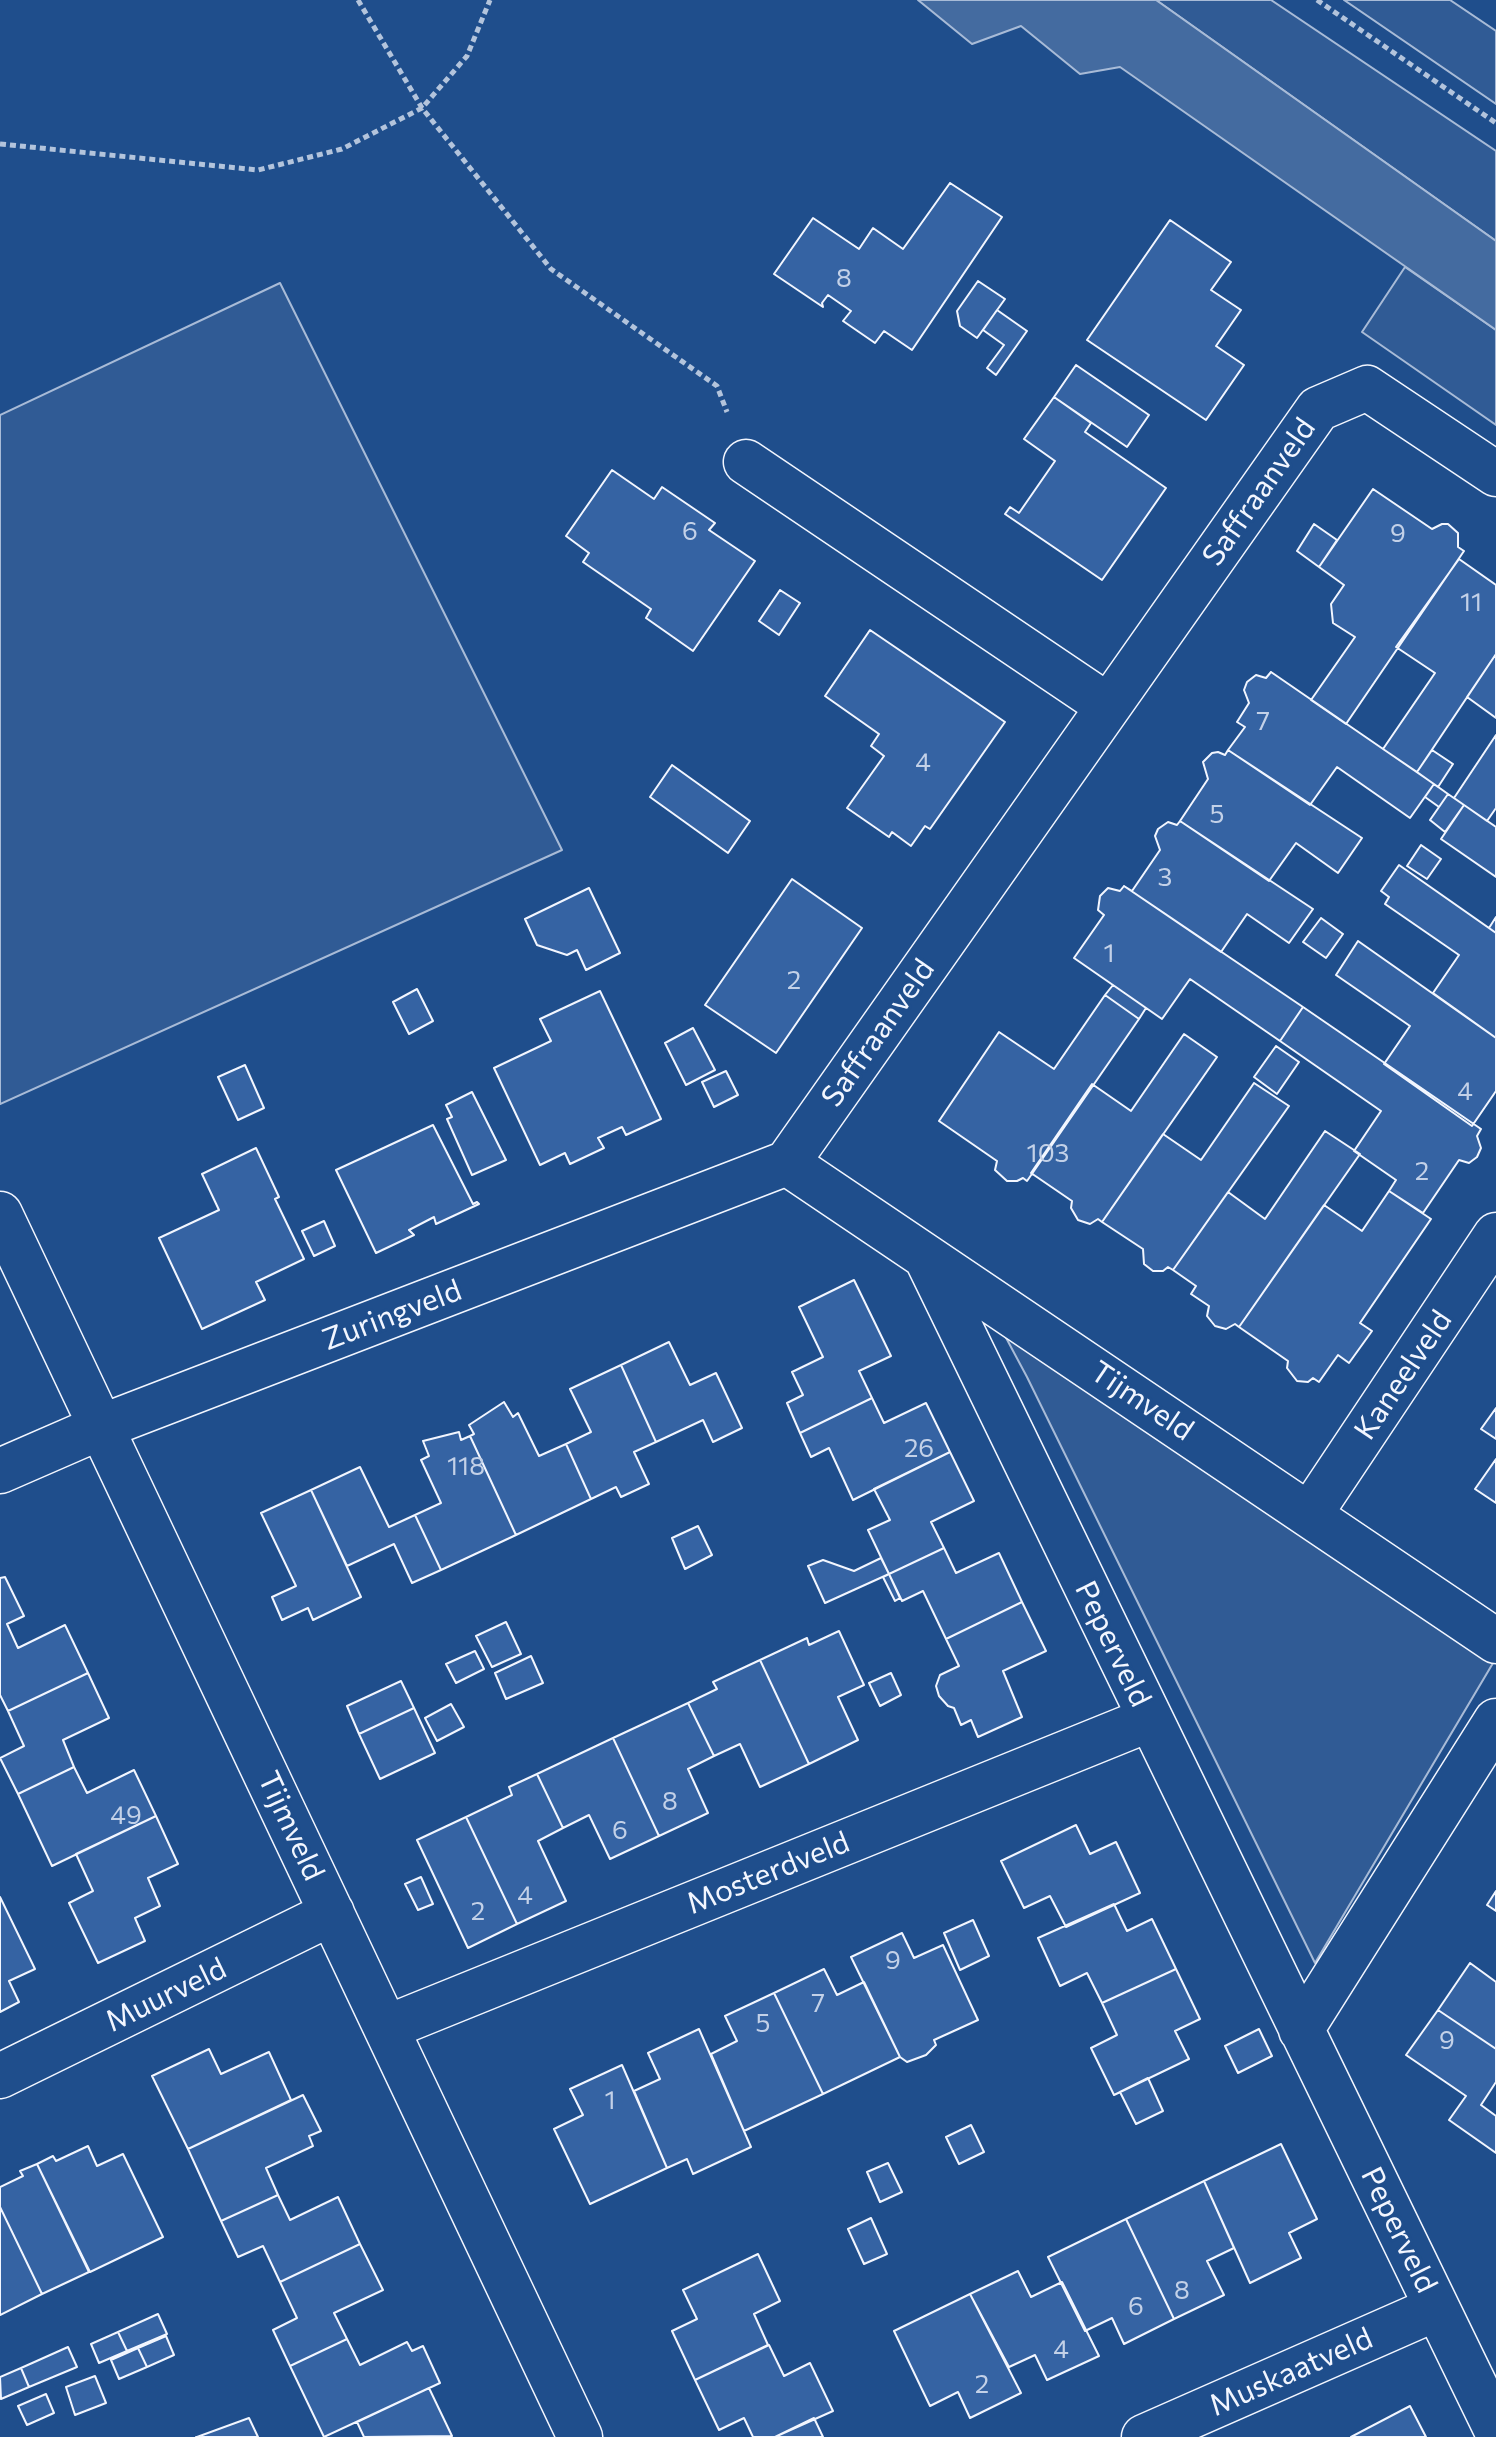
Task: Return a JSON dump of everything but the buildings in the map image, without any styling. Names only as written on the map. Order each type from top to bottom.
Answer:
[{"type":"street","name":"Saffraanveld","points":[[787,1163],[1318,409],[1367,388],[1496,474]]},
{"type":"street","points":[[746,462],[1108,706]]},
{"type":"street","name":"Tijmveld","points":[[787,1163],[1496,1641]]},
{"type":"street","name":"Zuringveld","points":[[0,1471],[101,1427],[787,1163]]},
{"type":"street","name":"Tijmveld","points":[[0,1214],[578,2436]]},
{"type":"street","name":"Kaneelveld","points":[[1310,1514],[1496,1235]]},
{"type":"street","name":"Peperveld","points":[[926,1257],[1496,2429]]},
{"type":"street","name":"Mosterdveld","points":[[386,2028],[1150,1719]]},
{"type":"street","points":[[1301,2030],[1496,1721]]},
{"type":"street","name":"Muurveld","points":[[0,2076],[332,1913]]},
{"type":"street","name":"Muskaatveld","points":[[1144,2437],[1437,2308]]},
{"type":"path","points":[[358,0],[422,108],[551,269],[717,386],[746,462]]},
{"type":"path","points":[[0,144],[258,170],[342,149],[422,108],[467,56],[490,0]]},
{"type":"path","points":[[1317,0],[1496,123]]},
{"type":"shaded area","points":[[918,0],[1156,0],[1496,241],[1496,330],[1120,67],[1080,74],[1021,26],[972,44]]},
{"type":"shaded area","points":[[1156,0],[1271,0],[1496,151],[1496,241]]},
{"type":"shaded area","points":[[1344,0],[1450,0],[1496,31],[1496,104]]},
{"type":"shaded area","points":[[1405,267],[1496,330],[1496,425],[1362,332]]},
{"type":"shaded area","points":[[280,283],[562,850],[0,1104],[0,415]]},
{"type":"shaded area","points":[[1004,1334],[1496,1658],[1315,1963],[1027,1377]]}]
